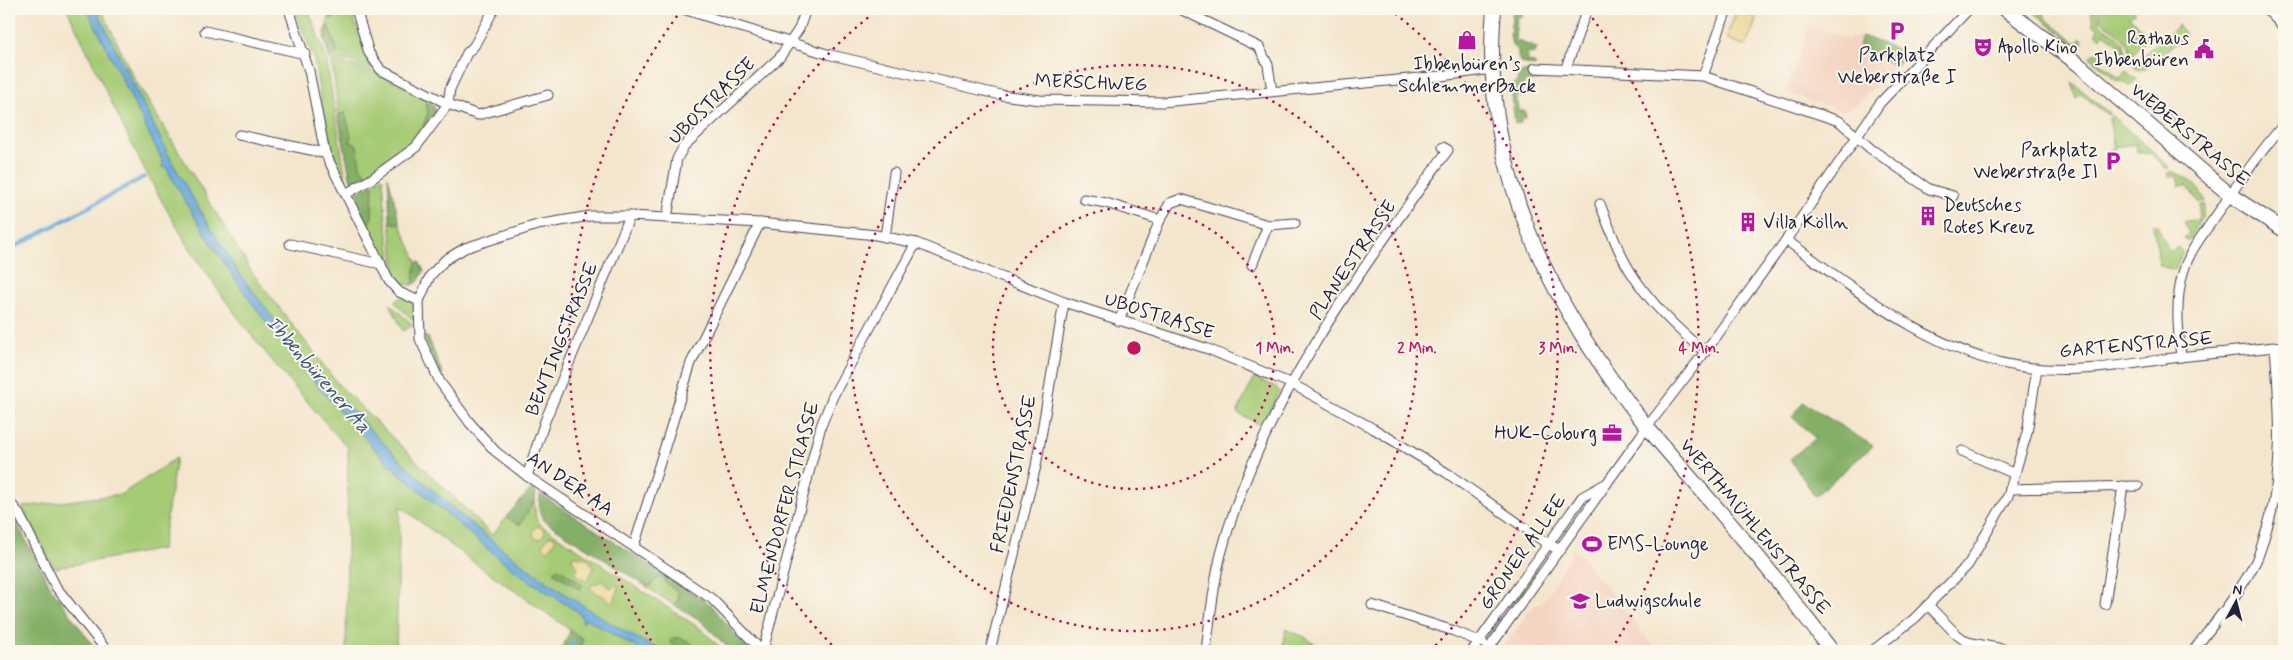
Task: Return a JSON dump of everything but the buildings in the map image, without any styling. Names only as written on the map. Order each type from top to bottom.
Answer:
[{"type":"main road","name":"WERTHMÜHLENSTRASSE","points":[[1494,9],[1492,69],[1498,120],[1506,163],[1527,231],[1552,283],[1578,329],[1648,427],[1744,539],[1832,651]]},
{"type":"main road","name":"WEBERSTRASSE","points":[[2004,9],[2078,64],[2230,195],[2284,230]]},
{"type":"street","points":[[289,9],[305,54],[325,153],[389,281],[399,292],[419,301]]},
{"type":"street","points":[[356,9],[369,53],[381,70],[448,104],[478,115],[487,114],[548,95]]},
{"type":"street","points":[[346,194],[370,180],[416,147],[448,104],[450,89],[467,52],[474,46],[494,9]]},
{"type":"street","name":"MERSCHWEG","points":[[683,9],[699,11],[827,54],[1000,95],[1040,100],[1162,102],[1441,76],[1492,69]]},
{"type":"street","name":"UBOSTRASSE","points":[[667,218],[677,159],[684,146],[780,56],[791,43],[799,29],[806,9]]},
{"type":"street","points":[[1180,9],[1259,47],[1268,64],[1272,91]]},
{"type":"street","points":[[1566,68],[1587,9]]},
{"type":"street","points":[[1703,76],[1727,9]]},
{"type":"street","name":"GRONER ALLEE","points":[[1489,649],[1648,427],[1786,240],[1880,103],[1969,9]]},
{"type":"street","points":[[2266,9],[2284,27]]},
{"type":"street","points":[[205,31],[305,54]]},
{"type":"street","points":[[1535,68],[1703,76],[1839,121],[1871,149],[1929,189],[1953,196]]},
{"type":"street","points":[[2181,357],[2177,319],[2178,295],[2183,272],[2199,238],[2284,124]]},
{"type":"street","points":[[239,135],[325,153]]},
{"type":"street","name":"PLANESTRASSE","points":[[1206,651],[1213,592],[1221,554],[1258,449],[1292,384],[1364,267],[1448,150],[1443,147]]},
{"type":"street","points":[[885,237],[894,173]]},
{"type":"street","points":[[1084,199],[1106,203],[1160,220]]},
{"type":"street","points":[[1119,321],[1160,220],[1170,203],[1180,199],[1268,225],[1295,223]]},
{"type":"street","points":[[1600,204],[1617,247],[1634,277],[1670,322],[1705,352]]},
{"type":"street","name":"UBOSTRASSE","points":[[419,301],[430,276],[446,260],[465,248],[537,225],[590,216],[630,216],[760,223],[885,237],[916,243],[1064,302],[1208,349],[1292,384],[1374,429],[1447,473],[1549,545],[1561,550]]},
{"type":"street","name":"BENTINGSTRASSE","points":[[528,476],[545,421],[630,216]]},
{"type":"street","points":[[634,546],[691,363],[760,223]]},
{"type":"street","points":[[1252,265],[1268,225]]},
{"type":"street","name":"GARTENSTRASSE","points":[[1786,240],[1906,323],[1933,337],[1994,360],[2036,368],[2107,368],[2181,357],[2280,347]]},
{"type":"street","name":"ELMENDORFER STRASSE","points":[[763,651],[821,426],[833,396],[916,243]]},
{"type":"street","points":[[290,244],[381,264]]},
{"type":"street","name":"AN DER AA","points":[[419,301],[420,339],[440,382],[470,423],[495,451],[528,476],[712,599],[763,651]]},
{"type":"street","name":"FRIEDENSTRASSE","points":[[990,651],[1036,466],[1064,302]]},
{"type":"street","points":[[2193,651],[2226,607],[2256,560],[2271,515],[2278,464],[2280,428],[2280,347]]},
{"type":"street","points":[[1872,651],[1914,619],[1968,566],[2010,489],[2027,433],[2036,368]]},
{"type":"street","points":[[1962,451],[2015,474]]},
{"type":"street","name":"GRONER ALLEE","points":[[1472,651],[1582,497],[1610,482]]},
{"type":"street","points":[[2106,604],[2123,486]]},
{"type":"street","points":[[2010,489],[2138,486]]},
{"type":"street","points":[[9,504],[19,514],[56,587],[106,651]]},
{"type":"street","points":[[1372,605],[1454,631],[1479,642],[1489,649]]},
{"type":"street","points":[[1928,605],[1966,642],[2012,651]]},
{"type":"shaded area","points":[[1810,25],[1848,39],[1862,36],[1895,48],[1904,57],[1856,105],[1841,111],[1785,92]]},
{"type":"shaded area","points":[[2284,455],[2284,514],[2278,513]]},
{"type":"shaded area","name":"Ludwigschule","points":[[1574,548],[1658,651],[1500,651],[1529,611],[1546,598]]},
{"type":"green space","points":[[67,9],[101,9],[134,78],[252,272],[338,384],[492,535],[507,517],[520,524],[534,501],[536,519],[542,526],[701,629],[724,651],[578,651],[583,639],[461,553],[400,506],[396,651],[346,651],[348,448],[258,343],[225,300],[188,245],[150,180]]},
{"type":"green space","points":[[294,9],[308,9],[326,57],[346,180],[342,179],[328,144],[314,59]]},
{"type":"green space","points":[[331,9],[350,9],[372,69],[349,61],[330,61],[324,38]]},
{"type":"green space","points":[[331,9],[350,9],[331,19]]},
{"type":"green space","points":[[1513,9],[1522,9],[1522,16],[1517,17],[1515,40],[1537,48],[1535,54],[1528,53],[1527,61],[1536,64],[1534,66],[1521,63],[1518,57],[1518,50],[1512,46],[1510,34]]},
{"type":"green space","points":[[2030,9],[2038,9],[2043,12],[2046,19],[2076,43],[2081,38],[2083,41],[2081,49]]},
{"type":"green space","points":[[2091,9],[2096,9],[2102,24],[2123,42],[2125,49],[2125,58],[2120,54],[2124,48],[2104,33],[2100,38],[2095,34],[2099,29],[2093,25]]},
{"type":"green space","points":[[2098,9],[2133,9],[2136,12],[2130,16],[2149,38],[2129,58],[2129,51],[2124,40],[2100,19]]},
{"type":"green space","points":[[328,25],[338,52],[332,58],[327,51],[326,33]]},
{"type":"green space","points":[[2178,25],[2186,34],[2146,68],[2140,70],[2135,68],[2135,62]]},
{"type":"green space","points":[[1862,36],[1895,48],[1904,57],[1894,67],[1888,61],[1884,61],[1887,54],[1875,54],[1859,45]]},
{"type":"green space","points":[[2097,52],[2100,54],[2096,59],[2120,78],[2126,71],[2137,80],[2130,87],[2116,80],[2090,57]]},
{"type":"green space","points":[[332,63],[356,66],[368,70],[424,97],[428,112],[423,127],[425,129],[410,145],[386,161],[384,165],[362,178],[351,181],[339,118]]},
{"type":"green space","points":[[1528,71],[1535,73],[1535,76],[1539,76],[1540,80],[1524,82],[1524,90],[1517,91],[1518,111],[1525,111],[1526,118],[1521,118],[1521,123],[1515,124],[1511,87],[1516,83],[1520,73]]},
{"type":"green space","points":[[2072,82],[2110,114],[2108,115],[2081,94],[2076,99]]},
{"type":"green space","points":[[2139,86],[2149,101],[2175,118],[2177,123],[2175,126],[2135,91]]},
{"type":"green space","points":[[424,97],[433,105],[436,117],[425,129],[423,127],[428,112]]},
{"type":"green space","points":[[345,112],[351,136],[350,142],[357,145],[360,167],[365,171],[366,175],[351,181],[338,116]]},
{"type":"green space","points":[[2112,116],[2169,167],[2167,169],[2151,154],[2137,152],[2136,144],[2115,147],[2115,154],[2108,152],[2114,146],[2109,118]]},
{"type":"green space","points":[[2170,171],[2181,175],[2196,186],[2205,201],[2198,202],[2187,185],[2179,186],[2177,176],[2169,177],[2168,173]]},
{"type":"green space","points":[[388,176],[400,224],[390,222]]},
{"type":"green space","points":[[381,177],[383,178],[393,273],[390,271],[368,222],[373,184]]},
{"type":"green space","points":[[373,184],[372,217],[369,223],[357,211],[352,195]]},
{"type":"green space","points":[[2200,204],[2205,204],[2203,215],[2188,241],[2184,238],[2189,233],[2183,221],[2198,220]]},
{"type":"green space","points":[[390,222],[400,224],[417,262],[413,285],[401,284],[396,280]]},
{"type":"green space","points":[[2153,225],[2157,225],[2170,252],[2177,247],[2183,251],[2175,270],[2160,266]]},
{"type":"green space","points":[[419,261],[424,271],[418,282],[413,285],[416,264]]},
{"type":"green space","points":[[401,297],[409,300],[414,307],[414,321],[394,302]]},
{"type":"green space","points":[[390,304],[412,324],[412,326],[403,331]]},
{"type":"green space","points":[[425,336],[428,337],[443,375],[440,375],[424,338]]},
{"type":"green space","points":[[1254,378],[1276,387],[1279,392],[1262,426],[1237,413]]},
{"type":"green space","points":[[1803,402],[1873,446],[1815,496],[1790,459],[1815,438],[1792,417]]},
{"type":"green space","points":[[176,458],[162,549],[54,568],[22,507],[122,494]]},
{"type":"green space","points":[[532,488],[536,491],[535,502],[520,525],[506,517]]},
{"type":"green space","points":[[540,494],[710,604],[749,651],[731,651],[700,620],[674,605],[678,600],[678,592],[665,582],[663,577],[655,580],[651,586],[644,585],[543,520],[539,510]]},
{"type":"green space","points":[[14,518],[52,589],[97,651],[9,651],[9,524]]},
{"type":"green space","points":[[558,568],[580,582],[582,585],[580,590],[555,573],[555,570]]},
{"type":"green space","points":[[1538,568],[1542,572],[1494,637],[1487,638]]},
{"type":"green space","points":[[663,576],[665,582],[678,592],[678,600],[674,605],[644,585],[651,586],[655,580]]},
{"type":"green space","points":[[1286,629],[1305,637],[1324,651],[1282,651]]},
{"type":"green space","points":[[570,631],[583,639],[578,651],[561,651]]},
{"type":"green space","points":[[673,638],[681,638],[688,641],[696,651],[675,648],[670,642]]},
{"type":"sand","points":[[1737,10],[1753,16],[1756,20],[1746,46],[1728,39],[1727,36]]},
{"type":"sand","points":[[538,526],[544,529],[545,533],[540,539],[534,538],[533,530]]},
{"type":"sand","points":[[550,535],[556,539],[548,551],[542,545]]},
{"type":"sand","points":[[571,557],[587,558],[594,568],[587,581],[575,573],[578,568]]},
{"type":"sand","points":[[602,581],[609,588],[616,585],[618,587],[618,592],[613,601],[610,602],[590,589],[592,585]]},
{"type":"water","name":"Ibbenbürener Aa","points":[[87,9],[96,9],[172,162],[210,227],[239,273],[311,368],[313,367],[390,450],[474,526],[564,593],[661,651],[642,651],[586,619],[583,623],[578,612],[531,582],[496,556],[384,460],[371,446],[311,378],[258,312],[211,243],[166,167],[162,168],[163,162]]},
{"type":"waterway","points":[[9,250],[144,177]]},
{"type":"waterway","points":[[570,651],[574,641]]},
{"type":"place","name":"Parkplatz Weberstraße I","points":[[1897,31]]},
{"type":"place","name":"Ibbenbüren’s SchlemmerBack","points":[[1467,40]]},
{"type":"place","name":"Apollo Kino","points":[[1983,47]]},
{"type":"place","name":"Rathaus Ibbenbüren","points":[[2204,49]]},
{"type":"place","name":"Parkplatz Weberstraße II","points":[[2113,161]]},
{"type":"place","name":"Deutsches Rotes Kreuz","points":[[1928,216]]},
{"type":"place","name":"Villa Kölln","points":[[1748,222]]},
{"type":"place","name":"HUK-Coburg","points":[[1612,433]]},
{"type":"place","name":"EMS-Lounge","points":[[1592,544]]},
{"type":"place","name":"Ludwigschule","points":[[1580,601]]}]
